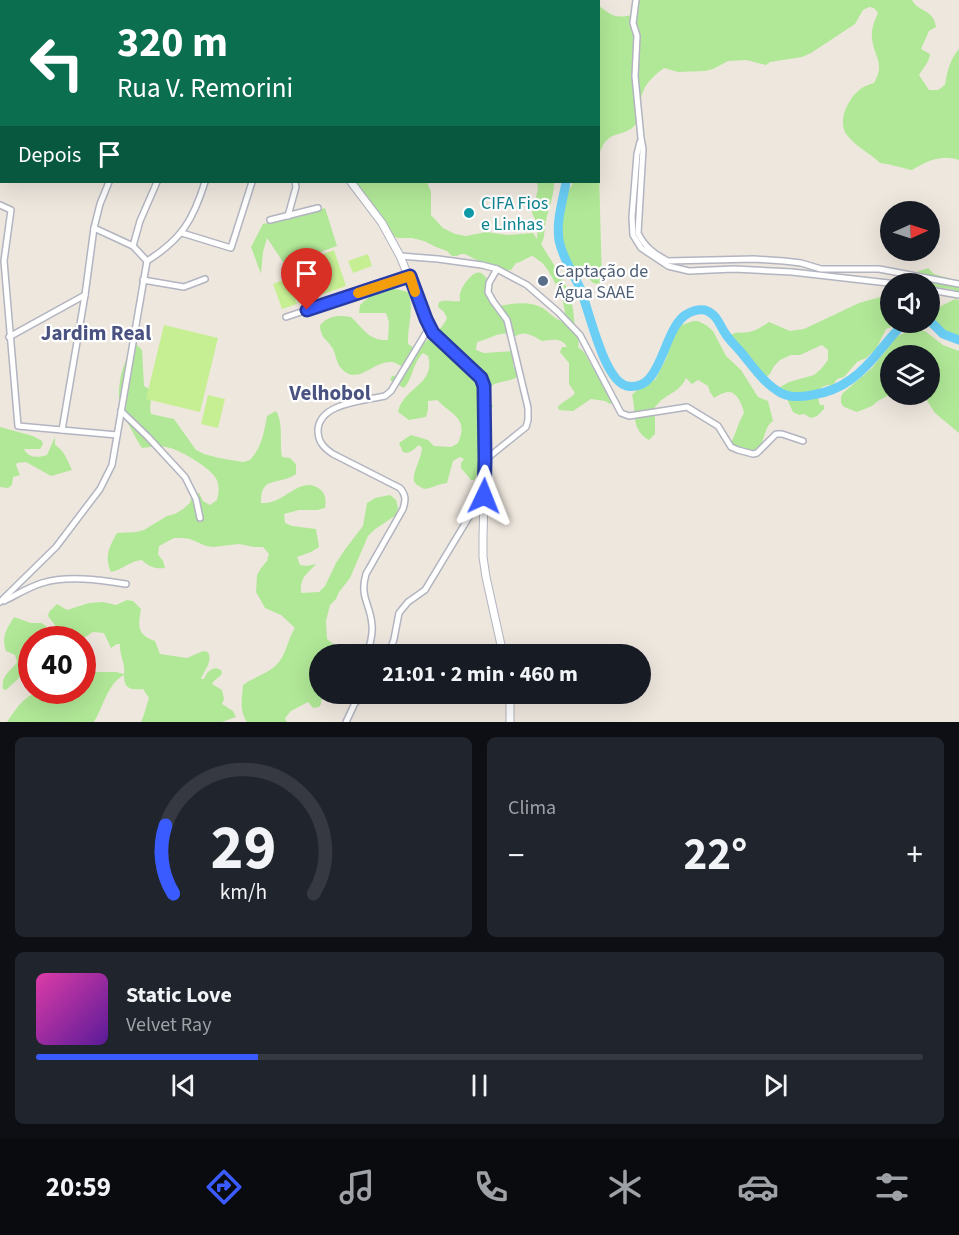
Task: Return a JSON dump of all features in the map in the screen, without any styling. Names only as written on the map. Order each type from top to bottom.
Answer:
[{"type":"street","points":[[636,0],[633,23],[637,36],[635,76],[643,149],[638,233],[643,245],[677,269]]},
{"type":"street","points":[[641,138],[632,217],[633,235],[640,248],[668,266],[688,272],[734,269],[792,272],[880,282]]},
{"type":"street","points":[[62,430],[94,228],[100,204],[110,183]]},
{"type":"street","points":[[133,246],[140,221],[157,183]]},
{"type":"street","points":[[0,603],[56,548],[100,489],[112,465],[147,261],[182,233],[205,183]]},
{"type":"street","points":[[182,233],[231,248],[252,183]]},
{"type":"street","points":[[288,216],[296,183]]},
{"type":"street","points":[[352,183],[382,223],[400,256],[433,333],[481,378],[484,386],[483,537],[486,577],[501,644]]},
{"type":"street","points":[[0,205],[11,210],[4,261],[18,426],[117,435]]},
{"type":"street","points":[[270,220],[318,208]]},
{"type":"street","points":[[94,228],[133,246],[147,261]]},
{"type":"street","points":[[209,241],[212,233]]},
{"type":"street","points":[[400,256],[482,265],[497,269],[527,285],[580,335],[621,413],[629,416],[687,407],[718,426],[731,447],[753,454],[757,453],[776,434],[803,441]]},
{"type":"street","points":[[668,261],[754,259],[784,261],[821,269],[879,269],[959,284]]},
{"type":"street","points":[[485,460],[526,427],[528,420],[528,408],[507,320],[488,292],[489,283],[497,269]]},
{"type":"street","points":[[286,317],[410,276]]},
{"type":"street","points":[[143,280],[184,287],[205,279]]},
{"type":"street","points":[[940,292],[959,295]]},
{"type":"street","points":[[9,337],[85,295]]},
{"type":"street","points":[[369,644],[372,625],[363,593],[366,574],[403,509],[405,494],[400,488],[324,448],[318,430],[325,414],[334,408],[385,396],[391,391],[430,326]]},
{"type":"street","points":[[121,411],[148,436],[185,477],[196,499],[200,518]]},
{"type":"street","points":[[392,644],[399,613],[408,602],[425,590],[484,496]]},
{"type":"street","points":[[0,603],[41,583],[61,579],[101,580],[126,584]]},
{"type":"street","points":[[346,722],[355,704]]},
{"type":"street","points":[[510,704],[510,722]]},
{"type":"green space","points":[[639,0],[912,0],[932,17],[936,27],[929,31],[921,49],[930,54],[919,75],[929,90],[938,90],[945,85],[949,66],[959,49],[959,160],[935,159],[912,170],[880,163],[855,143],[844,130],[843,118],[847,106],[859,90],[874,83],[879,70],[872,34],[878,13],[874,8],[869,7],[863,10],[855,24],[802,57],[770,62],[766,65],[746,60],[728,61],[705,71],[678,72],[664,68],[644,89],[636,124],[626,132],[607,140],[600,153],[600,7],[621,17],[631,15]]},
{"type":"green space","points":[[350,183],[427,183],[431,192],[431,215],[443,228],[466,236],[486,232],[508,235],[533,233],[537,239],[538,225],[532,213],[538,189],[537,183],[554,183],[541,244],[570,296],[578,347],[584,352],[604,387],[614,399],[614,403],[591,399],[573,411],[559,410],[558,407],[575,393],[569,384],[569,363],[560,352],[562,347],[567,347],[562,342],[542,341],[526,334],[516,336],[506,334],[477,342],[476,350],[484,353],[512,351],[516,354],[513,366],[518,372],[517,377],[495,384],[489,390],[488,405],[493,405],[488,420],[490,438],[488,451],[482,445],[479,447],[479,468],[474,480],[471,480],[461,468],[464,459],[460,457],[453,461],[447,483],[424,489],[416,484],[414,476],[422,448],[419,445],[405,453],[399,443],[411,435],[428,440],[434,446],[451,447],[458,443],[461,435],[460,422],[437,400],[428,401],[426,417],[409,420],[398,412],[406,397],[427,373],[428,356],[423,353],[419,357],[404,388],[390,380],[392,376],[399,375],[405,368],[394,362],[378,365],[359,374],[346,373],[340,367],[331,345],[323,336],[320,325],[334,316],[351,317],[371,336],[388,340],[389,322],[386,313],[359,313],[360,305],[371,296],[387,289],[400,290],[408,292],[410,298],[408,344],[418,349],[438,331],[447,318],[438,307],[439,302],[460,301],[460,293],[464,285],[478,273],[488,280],[488,291],[500,306],[528,304],[539,306],[561,321],[565,313],[551,275],[533,256],[516,263],[511,270],[505,271],[488,266],[465,254],[452,256],[447,251],[424,241],[398,238],[388,234]]},
{"type":"green space","points":[[573,183],[599,183],[602,282],[596,284],[584,274],[570,275],[559,249],[560,218],[556,218],[556,213],[559,204]]},
{"type":"green space","points":[[325,208],[337,246],[285,265],[267,238],[261,274],[251,247],[263,224]]},
{"type":"green space","points":[[334,250],[346,286],[298,303],[285,268]]},
{"type":"green space","points":[[368,254],[372,266],[353,273],[348,261]]},
{"type":"green space","points":[[929,268],[933,273],[901,273]]},
{"type":"green space","points":[[940,276],[959,281],[959,292],[940,287]]},
{"type":"green space","points":[[288,278],[297,304],[282,309],[273,284]]},
{"type":"green space","points":[[880,297],[880,333],[884,333],[876,349],[866,358],[857,362],[844,377],[837,379],[833,385],[824,386],[819,390],[820,405],[824,405],[824,409],[811,418],[793,412],[786,397],[775,390],[789,382],[814,375],[828,360],[828,350],[822,345],[800,355],[791,355],[780,360],[770,374],[762,380],[743,360],[729,337],[736,333],[754,331],[769,322],[790,331],[804,329],[859,303]]},
{"type":"green space","points":[[955,299],[959,300],[959,336],[940,333],[941,306]]},
{"type":"green space","points":[[693,321],[706,325],[713,331],[726,356],[741,370],[758,397],[768,401],[773,421],[767,428],[760,446],[752,452],[745,454],[736,452],[731,443],[744,413],[738,398],[728,392],[714,398],[708,386],[698,380],[692,384],[686,378],[679,388],[662,399],[655,407],[655,434],[649,440],[639,431],[635,420],[632,395],[640,387],[655,380],[667,357],[670,333],[676,327]]},
{"type":"green space","points":[[164,325],[218,338],[200,412],[146,399]]},
{"type":"green space","points":[[906,333],[928,333],[943,345],[959,351],[959,433],[935,413],[930,405],[940,405],[940,345],[890,345],[896,337]]},
{"type":"green space","points":[[136,344],[142,350],[144,386],[151,390],[151,414],[174,419],[196,450],[204,454],[243,462],[250,460],[260,445],[267,416],[276,411],[280,421],[282,457],[290,458],[296,464],[296,474],[267,485],[262,494],[261,503],[277,500],[301,486],[308,485],[321,490],[325,498],[325,508],[284,514],[285,523],[316,529],[319,547],[297,557],[300,565],[316,564],[303,580],[301,593],[319,592],[325,586],[336,563],[363,526],[367,503],[375,498],[390,495],[396,500],[398,508],[396,515],[368,536],[350,578],[330,605],[326,621],[327,639],[333,644],[309,644],[309,703],[291,711],[285,718],[288,722],[247,722],[242,709],[243,685],[279,662],[295,628],[281,615],[265,608],[256,592],[257,575],[269,554],[263,547],[239,544],[213,547],[190,539],[174,538],[159,546],[158,554],[165,568],[152,567],[142,560],[111,572],[108,552],[117,533],[144,530],[183,509],[190,503],[192,495],[199,493],[203,501],[210,505],[217,500],[219,491],[218,482],[212,473],[185,454],[166,447],[142,448],[124,417],[119,403],[121,376],[131,350]]},
{"type":"green space","points":[[880,358],[880,400],[857,412],[844,407],[841,403],[843,393],[872,368]]},
{"type":"green space","points":[[208,395],[225,399],[218,428],[201,424]]},
{"type":"green space","points":[[0,427],[33,436],[42,441],[40,449],[24,449],[28,454],[34,456],[47,455],[55,437],[55,445],[63,453],[72,470],[51,476],[26,462],[17,463],[20,475],[13,477],[12,485],[8,488],[0,487]]},
{"type":"green space","points":[[127,600],[133,601],[141,609],[140,629],[145,636],[155,641],[160,654],[187,658],[203,651],[208,652],[209,663],[201,679],[216,668],[221,670],[221,675],[212,684],[222,690],[224,699],[222,704],[233,711],[236,717],[222,722],[141,722],[149,698],[143,689],[129,688],[124,675],[110,689],[94,722],[7,722],[20,704],[96,704],[96,672],[124,674],[120,644],[111,648],[104,633],[96,632],[96,626],[55,626],[48,616],[57,604],[67,610],[89,603],[103,602],[116,605]]},
{"type":"green space","points":[[14,617],[46,626],[18,626],[18,679],[6,690],[3,689],[4,680],[17,662],[15,655],[6,651],[4,641]]},
{"type":"green space","points":[[310,704],[321,704],[319,707],[313,708]]},
{"type":"waterway","points":[[566,183],[558,225],[560,246],[583,296],[604,358],[618,381],[627,386],[639,385],[648,380],[679,321],[687,314],[700,310],[705,310],[715,317],[728,338],[769,385],[785,395],[796,397],[823,393],[843,385],[867,365],[894,333]]},
{"type":"waterway","points":[[940,331],[959,340]]},
{"type":"slow traffic","points":[[358,293],[410,276],[415,292]]},
{"type":"place","name":"CIFA Fios e Linhas","points":[[469,213]]},
{"type":"place","name":"Captação de Água SAAE","points":[[543,281]]},
{"type":"district","name":"Jardim Real","points":[[96,333]]},
{"type":"district","name":"Velhobol","points":[[330,393]]},
{"type":"route","points":[[307,310],[410,276],[433,333],[474,370],[484,386],[484,496]]}]
